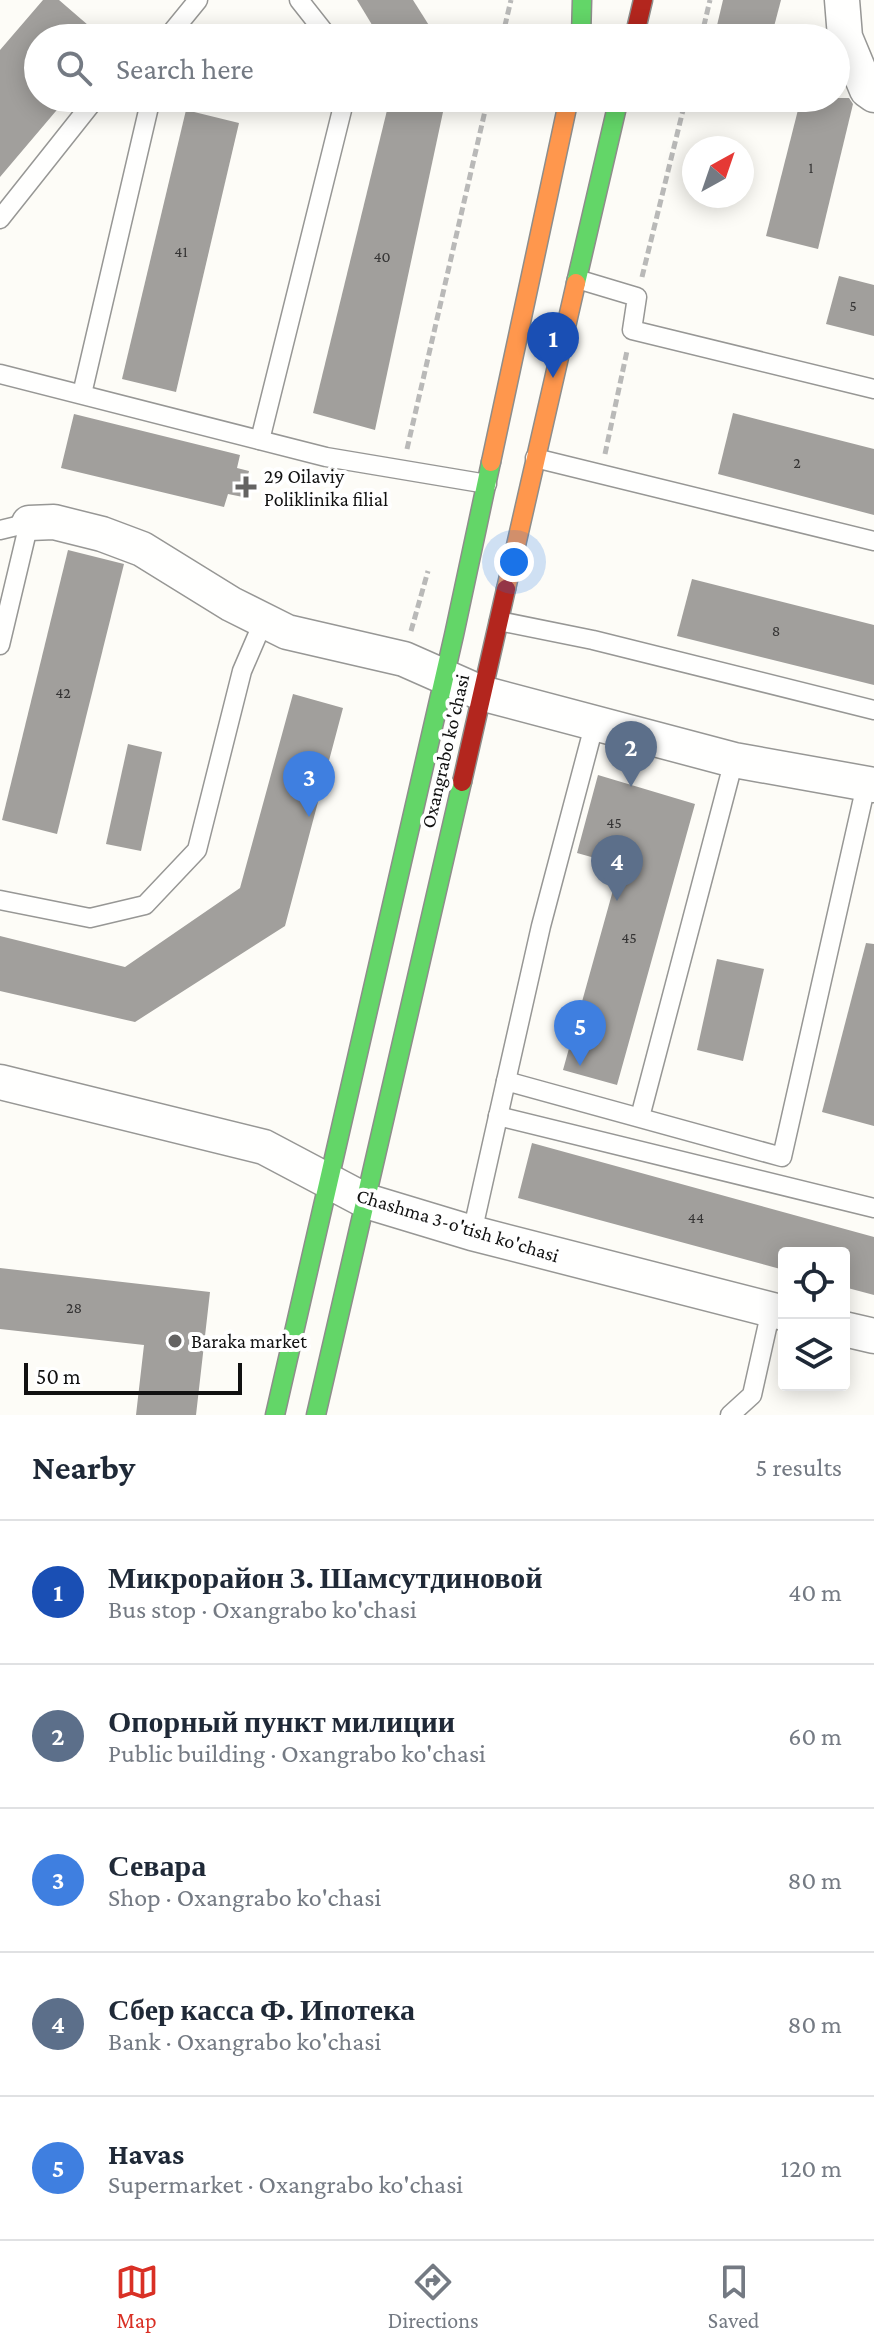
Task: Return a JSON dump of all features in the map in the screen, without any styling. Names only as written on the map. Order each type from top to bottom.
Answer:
[{"type":"main road","points":[[637,24],[643,0]]},
{"type":"main road","points":[[581,24],[582,2]]},
{"type":"main road","name":"Oxangrabo ko'chasi","points":[[275,1415],[487,484],[566,112]]},
{"type":"main road","name":"Oxangrabo ko'chasi","points":[[316,1415],[616,112]]},
{"type":"street","points":[[842,0],[844,24]]},
{"type":"street","points":[[850,49],[867,90],[874,95]]},
{"type":"street","points":[[15,526],[54,522],[102,534],[142,549],[231,604],[287,632],[404,659],[481,693],[734,760],[870,785]]},
{"type":"street","name":"Chashma 3-o'tish ko'chasi","points":[[0,1082],[264,1147],[366,1201],[472,1233],[777,1312]]},
{"type":"street","points":[[850,1330],[874,1336]]},
{"type":"lane","points":[[178,24],[198,0]]},
{"type":"lane","points":[[299,0],[318,24]]},
{"type":"lane","points":[[0,219],[85,112]]},
{"type":"lane","points":[[82,394],[148,112]]},
{"type":"lane","points":[[260,440],[342,112]]},
{"type":"lane","points":[[576,279],[637,297],[632,330],[874,389]]},
{"type":"lane","points":[[0,374],[326,457],[487,484]]},
{"type":"lane","points":[[535,458],[874,541]]},
{"type":"lane","points":[[0,645],[15,526]]},
{"type":"lane","points":[[0,900],[90,918],[145,905],[197,850],[242,671],[264,620]]},
{"type":"lane","points":[[497,621],[593,640],[874,710]]},
{"type":"lane","points":[[472,1233],[541,926],[595,722]]},
{"type":"lane","points":[[640,1117],[734,760]]},
{"type":"lane","points":[[506,1081],[782,1157],[870,785]]},
{"type":"lane","points":[[498,1116],[874,1208]]},
{"type":"lane","points":[[730,1415],[752,1395],[777,1312]]},
{"type":"path","points":[[505,24],[511,0]]},
{"type":"path","points":[[704,24],[710,0]]},
{"type":"path","points":[[402,470],[485,112]]},
{"type":"path","points":[[637,297],[683,112]]},
{"type":"path","points":[[600,475],[632,330]]},
{"type":"building","points":[[43,0],[59,0],[87,24],[24,24],[24,112],[55,112],[0,177],[0,50]]},
{"type":"building","points":[[357,0],[413,0],[428,24],[372,24]]},
{"type":"building","points":[[723,0],[781,0],[775,24],[717,24]]},
{"type":"building","points":[[850,100],[853,104],[818,249],[766,236],[797,112],[850,112]]},
{"type":"building","points":[[186,112],[239,123],[176,392],[122,379]]},
{"type":"building","points":[[387,112],[443,112],[375,430],[313,413]]},
{"type":"building","points":[[839,276],[874,285],[874,336],[826,324]]},
{"type":"building","points":[[733,413],[874,449],[874,515],[718,474]]},
{"type":"building","points":[[74,414],[240,455],[237,468],[249,471],[243,497],[228,494],[224,507],[61,468]]},
{"type":"building","points":[[68,550],[124,564],[57,834],[2,820]]},
{"type":"building","points":[[692,579],[874,625],[874,685],[677,636]]},
{"type":"building","points":[[293,694],[343,708],[285,926],[135,1022],[0,991],[0,936],[125,967],[240,888]]},
{"type":"building","points":[[128,744],[162,752],[141,851],[106,844]]},
{"type":"building","points":[[598,775],[695,804],[617,1085],[563,1070],[620,865],[577,853]]},
{"type":"building","points":[[866,943],[874,944],[874,1126],[822,1112]]},
{"type":"building","points":[[717,959],[764,969],[743,1061],[697,1050]]},
{"type":"building","points":[[532,1143],[874,1237],[874,1295],[850,1289],[850,1247],[778,1247],[778,1268],[518,1198]]},
{"type":"building","points":[[0,1268],[210,1292],[196,1415],[136,1415],[144,1345],[0,1329]]},
{"type":"traffic: fast","points":[[581,24],[582,0]]},
{"type":"traffic: fast","points":[[576,283],[616,112]]},
{"type":"traffic: fast","points":[[275,1415],[491,462]]},
{"type":"traffic: fast","points":[[316,1415],[462,782]]},
{"type":"traffic: slow","points":[[491,462],[566,112]]},
{"type":"traffic: slow","points":[[506,589],[576,283]]},
{"type":"traffic: jam","points":[[637,24],[643,0]]},
{"type":"traffic: jam","points":[[462,782],[506,589]]},
{"type":"place","name":"Микрорайон З. Шамсутдиновой","points":[[553,378]]},
{"type":"place","name":"29 Oilaviy Poliklinika filial","points":[[246,487]]},
{"type":"place","name":"Опорный пункт милиции","points":[[631,787]]},
{"type":"place","name":"Севара","points":[[309,817]]},
{"type":"place","name":"Сбер касса Ф. Ипотека","points":[[617,901]]},
{"type":"place","name":"Havas","points":[[580,1066]]},
{"type":"place","name":"Baraka market","points":[[175,1341]]}]
